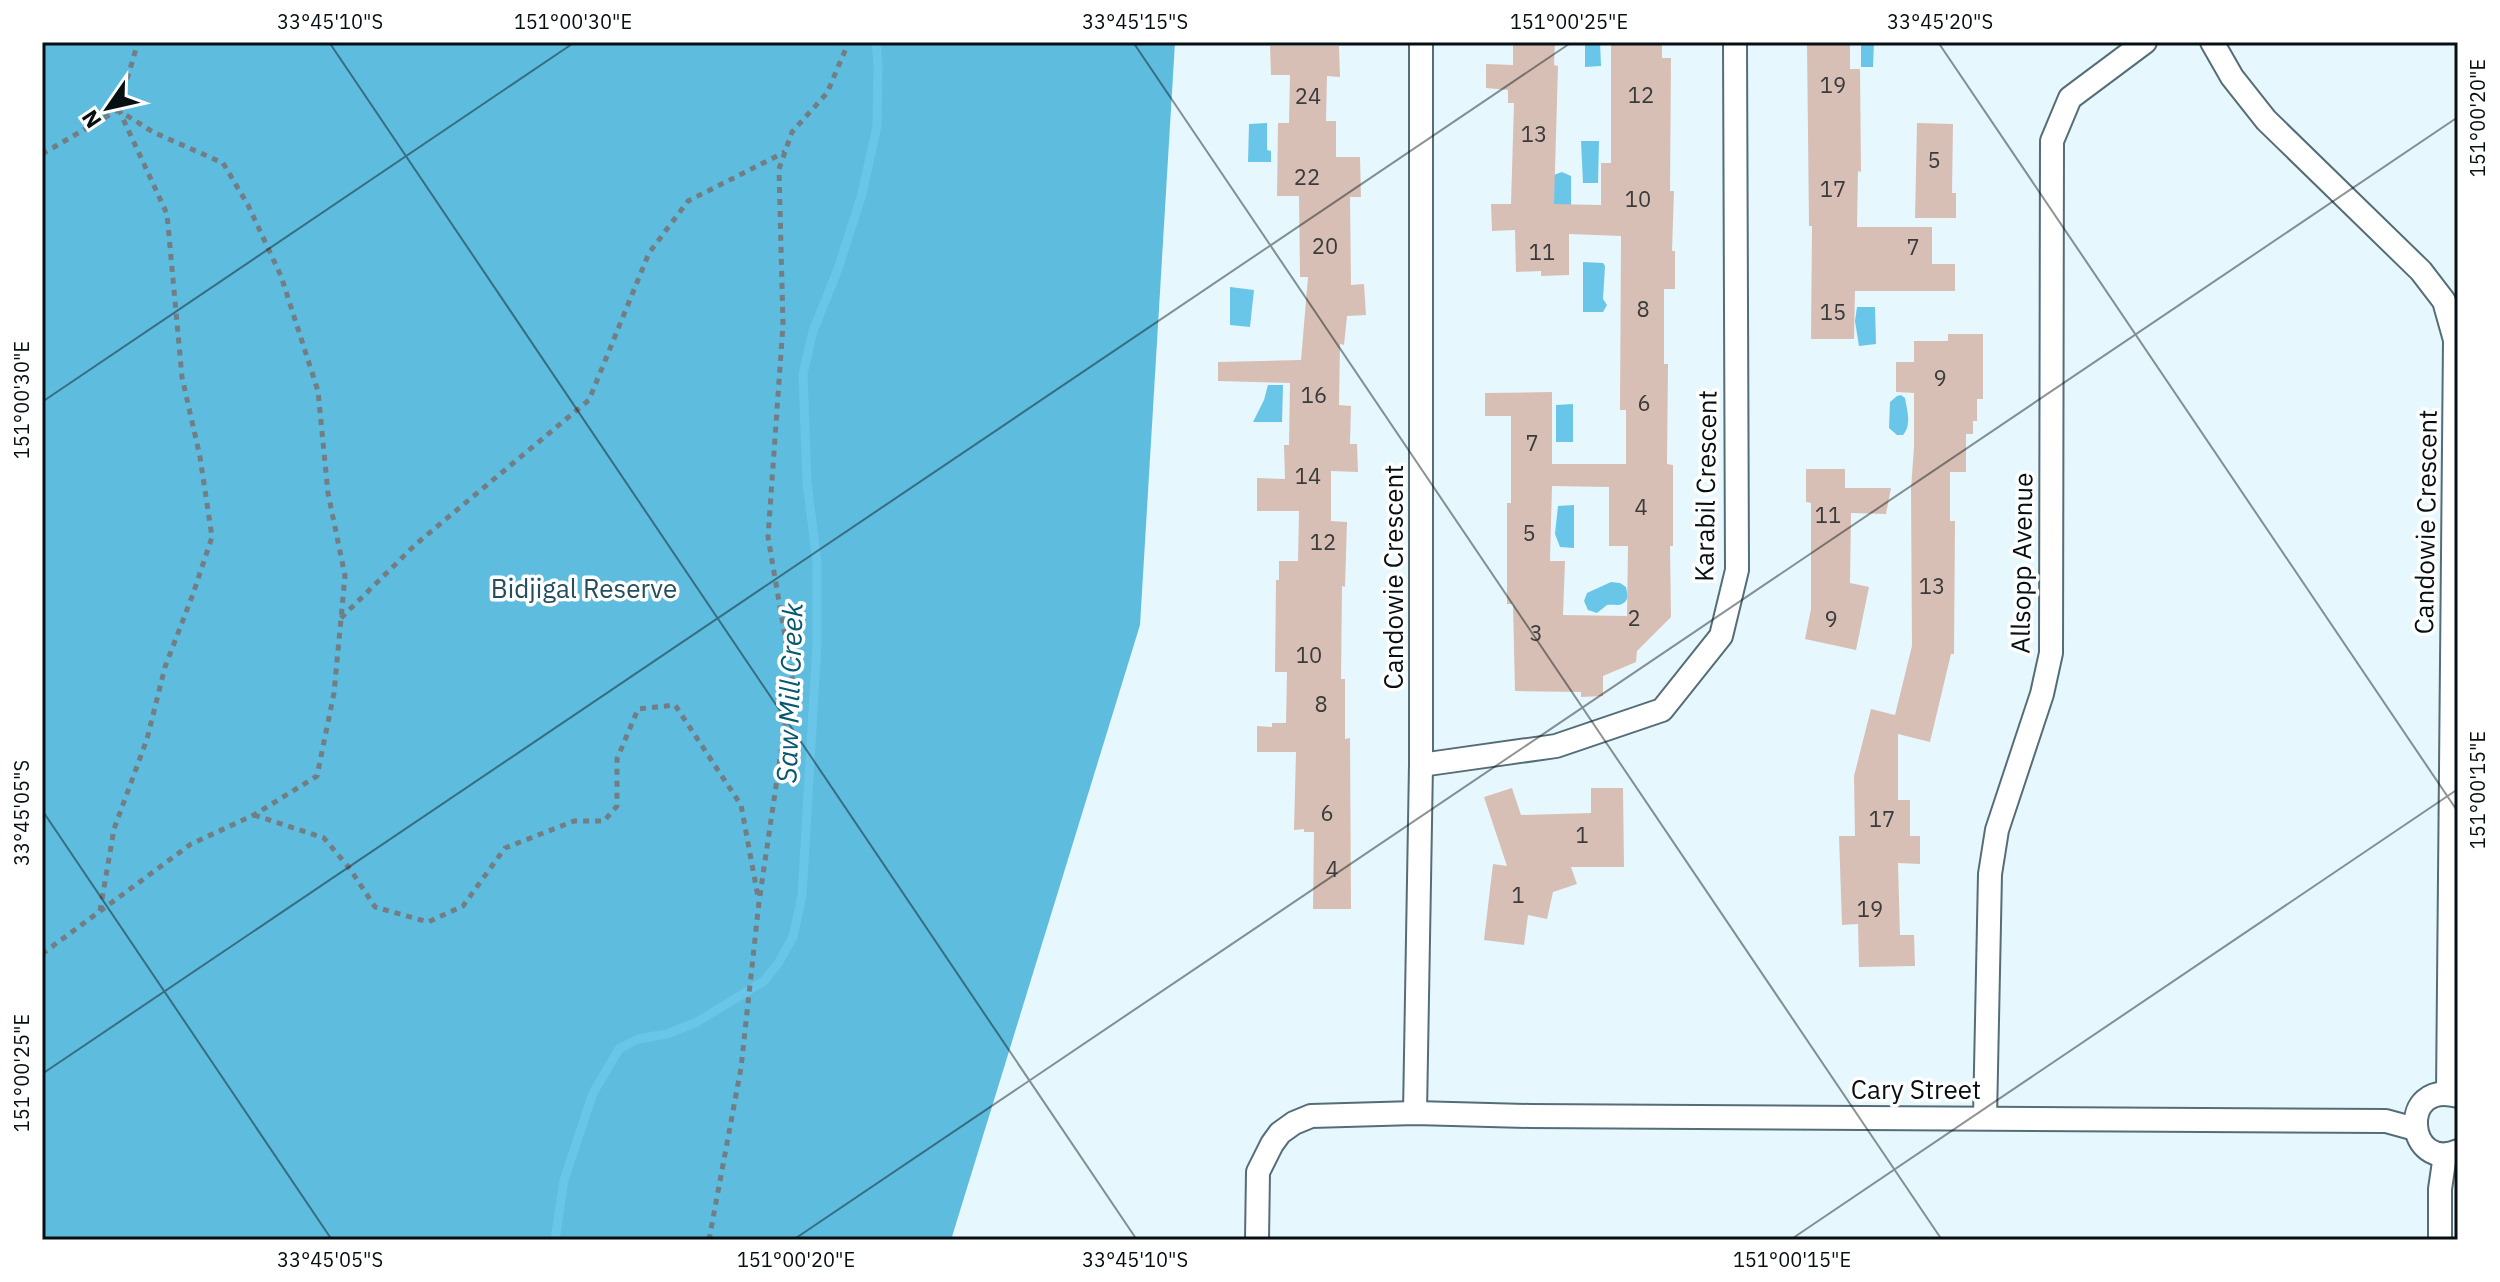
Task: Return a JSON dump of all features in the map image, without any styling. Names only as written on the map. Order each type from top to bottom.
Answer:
[{"type":"street","name":"Candowie Crescent","points":[[1415,1113],[1421,765],[1421,42]]},
{"type":"street","name":"Karabil Crescent","points":[[1421,765],[1556,746],[1662,710],[1721,636],[1737,570],[1735,42]]},
{"type":"street","name":"Allsopp Avenue","points":[[1985,1118],[1990,874],[1997,830],[2042,694],[2051,653],[2052,141],[2070,98],[2145,42]]},
{"type":"street","name":"Candowie Crescent","points":[[2212,42],[2232,77],[2266,120],[2421,271],[2444,301],[2455,340],[2453,1095]]},
{"type":"street","points":[[2440,1240],[2440,1189],[2451,1153],[2432,1152],[2420,1142],[2415,1119],[2418,1109],[2428,1099],[2437,1094],[2453,1095]]},
{"type":"street","name":"Cary Street","points":[[1257,1240],[1258,1172],[1264,1155],[1280,1133],[1311,1116],[1415,1113],[2386,1121],[2415,1129]]},
{"type":"path","points":[[100,911],[114,829],[147,739],[165,667],[212,537],[200,457],[182,377],[167,214],[118,110],[138,42]]},
{"type":"path","points":[[709,1240],[741,1068],[759,902],[792,677],[768,537],[783,325],[779,169],[792,132],[827,93],[846,42]]},
{"type":"path","points":[[42,154],[118,110]]},
{"type":"path","points":[[42,954],[191,844],[254,815],[317,776],[334,693],[345,576],[328,493],[318,391],[281,276],[248,205],[223,163],[153,132],[118,110]]},
{"type":"path","points":[[341,618],[416,544],[589,400],[649,253],[688,201],[785,152]]},
{"type":"path","points":[[254,815],[324,838],[350,869],[375,907],[428,922],[463,906],[505,848],[574,821],[604,821],[617,806],[617,759],[638,709],[675,705],[741,805],[759,902]]},
{"type":"green space","name":"Bidjigal Reserve","points":[[42,42],[1175,42],[1140,625],[951,1240],[42,1240]]},
{"type":"shaded area","points":[[1585,42],[1600,42],[1601,66],[1585,67]]},
{"type":"shaded area","points":[[1861,42],[1874,42],[1873,67],[1861,67]]},
{"type":"shaded area","points":[[1267,123],[1267,150],[1271,151],[1271,162],[1248,162],[1249,124]]},
{"type":"shaded area","points":[[1581,141],[1599,141],[1598,183],[1583,183]]},
{"type":"shaded area","points":[[1562,172],[1571,176],[1571,214],[1552,213],[1551,176]]},
{"type":"shaded area","points":[[1583,262],[1603,263],[1605,266],[1603,299],[1607,305],[1603,312],[1583,312]]},
{"type":"shaded area","points":[[1230,287],[1254,290],[1250,327],[1230,325]]},
{"type":"shaded area","points":[[1857,307],[1875,307],[1876,344],[1859,346],[1855,321]]},
{"type":"shaded area","points":[[1268,385],[1283,385],[1282,422],[1253,422],[1264,400]]},
{"type":"shaded area","points":[[1897,396],[1905,398],[1908,412],[1903,435],[1897,435],[1889,428],[1890,402]]},
{"type":"shaded area","points":[[1573,404],[1573,442],[1556,442],[1556,405]]},
{"type":"shaded area","points":[[1574,505],[1574,548],[1560,547],[1555,534],[1558,506]]},
{"type":"shaded area","points":[[1611,582],[1626,587],[1628,597],[1624,603],[1607,605],[1597,613],[1588,610],[1584,601],[1587,593]]},
{"type":"building","points":[[1513,42],[1555,42],[1554,65],[1558,66],[1554,204],[1601,205],[1601,163],[1611,163],[1611,42],[1662,42],[1662,58],[1671,58],[1670,191],[1674,191],[1672,251],[1675,251],[1675,289],[1664,289],[1664,364],[1668,364],[1667,464],[1673,465],[1671,617],[1637,651],[1636,662],[1603,676],[1603,696],[1581,697],[1581,692],[1515,691],[1513,604],[1507,604],[1511,416],[1485,416],[1485,393],[1552,392],[1552,464],[1626,464],[1626,410],[1620,410],[1621,236],[1569,234],[1569,275],[1541,276],[1541,271],[1516,272],[1515,230],[1492,231],[1491,204],[1511,204],[1514,103],[1508,103],[1508,90],[1486,88],[1486,64],[1513,65]],"holes":[[[1552,486],[1609,487],[1609,546],[1628,546],[1627,616],[1563,615],[1565,561],[1550,561]]]},
{"type":"building","points":[[1807,42],[1850,42],[1850,69],[1860,69],[1861,172],[1858,171],[1857,227],[1932,227],[1932,264],[1955,264],[1955,291],[1855,291],[1854,339],[1811,339],[1812,226],[1809,226]]},
{"type":"building","points":[[1270,46],[1339,46],[1340,77],[1327,76],[1326,121],[1336,121],[1336,157],[1360,157],[1361,197],[1350,197],[1351,285],[1364,284],[1366,315],[1347,316],[1344,345],[1340,344],[1339,405],[1351,406],[1350,444],[1357,444],[1358,472],[1331,471],[1331,521],[1347,522],[1345,587],[1342,586],[1341,679],[1345,679],[1345,739],[1350,738],[1351,909],[1313,909],[1314,832],[1294,830],[1296,752],[1257,752],[1257,726],[1272,727],[1272,723],[1286,723],[1287,672],[1275,672],[1276,580],[1279,580],[1279,561],[1298,561],[1299,511],[1257,511],[1257,478],[1285,479],[1284,445],[1289,445],[1290,383],[1218,381],[1218,362],[1301,360],[1308,277],[1300,277],[1299,196],[1277,196],[1278,123],[1289,123],[1290,75],[1271,75]]},
{"type":"building","points":[[1917,123],[1953,124],[1952,193],[1956,193],[1956,218],[1915,218]]},
{"type":"building","points":[[1948,334],[1983,334],[1983,399],[1977,399],[1977,421],[1973,421],[1973,434],[1966,434],[1966,472],[1950,472],[1950,521],[1955,521],[1954,654],[1951,654],[1930,742],[1898,734],[1898,800],[1910,800],[1910,836],[1920,836],[1920,864],[1898,863],[1900,935],[1914,935],[1915,966],[1859,967],[1858,924],[1842,925],[1839,836],[1855,836],[1854,776],[1871,709],[1895,715],[1912,646],[1914,393],[1896,392],[1896,362],[1914,362],[1914,341],[1948,341]]},
{"type":"building","points":[[1806,469],[1845,469],[1845,488],[1891,488],[1886,514],[1851,513],[1850,583],[1869,587],[1856,650],[1805,639],[1811,609],[1811,503],[1806,502]]},
{"type":"building","points":[[1512,788],[1521,815],[1591,813],[1591,788],[1623,788],[1624,867],[1571,867],[1577,884],[1553,892],[1547,919],[1528,915],[1524,945],[1484,940],[1493,864],[1507,866],[1484,797]]},
{"type":"waterway","name":"Saw Mill Creek","points":[[555,1240],[564,1180],[593,1093],[619,1049],[638,1039],[667,1034],[697,1022],[764,981],[793,937],[802,896],[817,644],[817,562],[807,483],[803,374],[813,331],[838,269],[862,194],[877,126],[876,42]]}]
